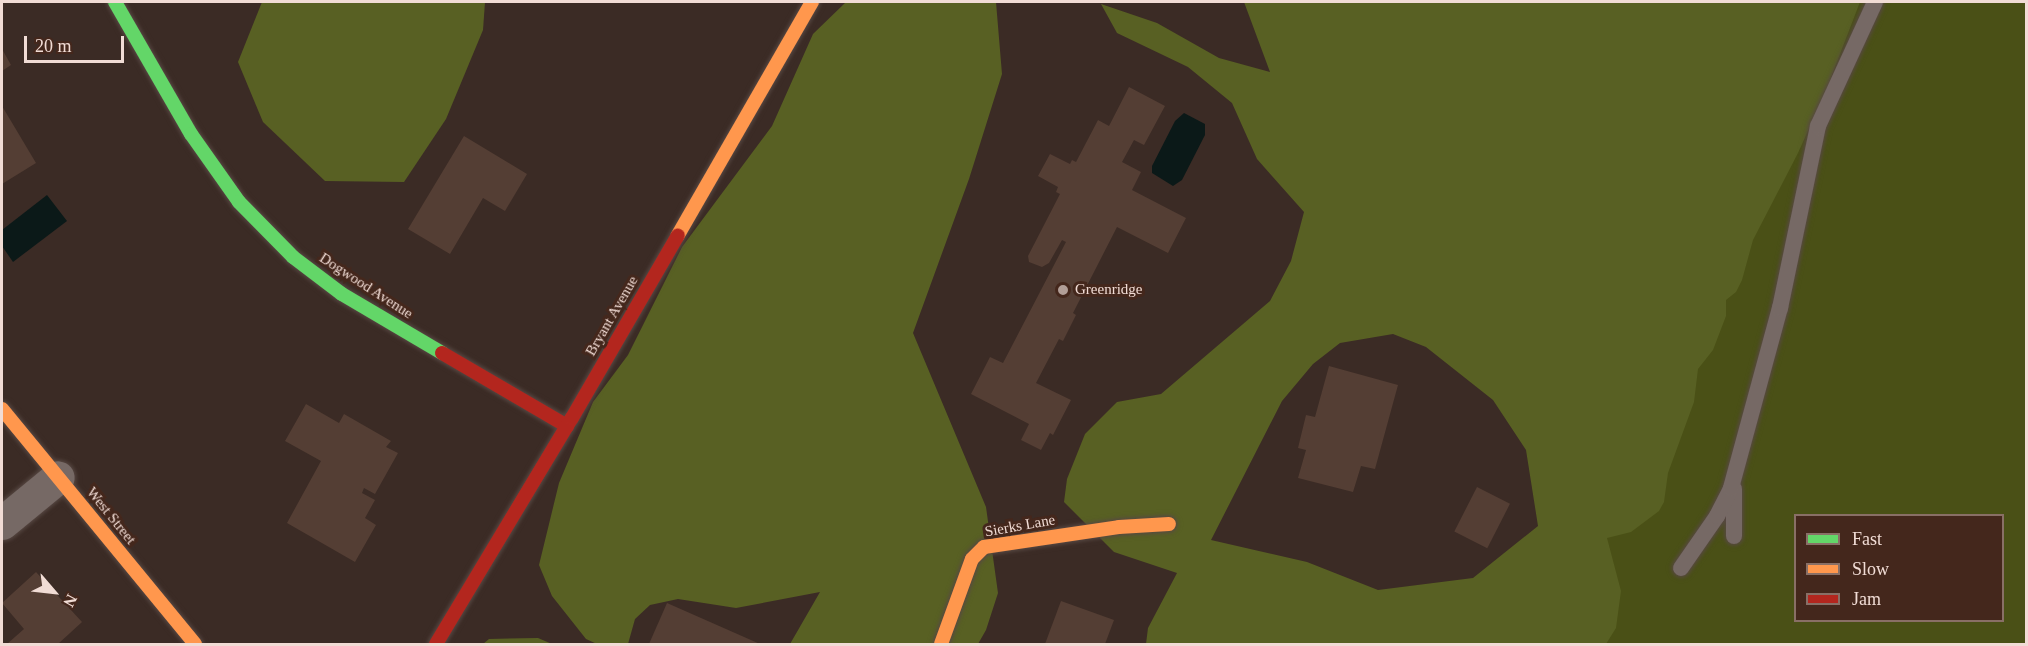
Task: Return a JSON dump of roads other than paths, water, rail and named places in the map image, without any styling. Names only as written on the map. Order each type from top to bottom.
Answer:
[{"type":"street","name":"Dogwood Avenue","points":[[115,2],[191,134],[239,202],[293,257],[342,294],[567,426]]},
{"type":"street","name":"Bryant Avenue","points":[[436,645],[567,426],[812,2]]},
{"type":"street","name":"West Street","points":[[2,409],[195,645]]},
{"type":"street","points":[[2,523],[58,477]]},
{"type":"street","name":"Sierks Lane","points":[[941,645],[962,582],[972,560],[984,547],[1119,527],[1169,524]]},
{"type":"lane","points":[[1681,568],[1717,516],[1736,473],[1780,308],[1818,126],[1875,2]]},
{"type":"lane","points":[[1734,536],[1733,508],[1736,473]]},
{"type":"place","name":"Greenridge","points":[[1063,290]]}]
